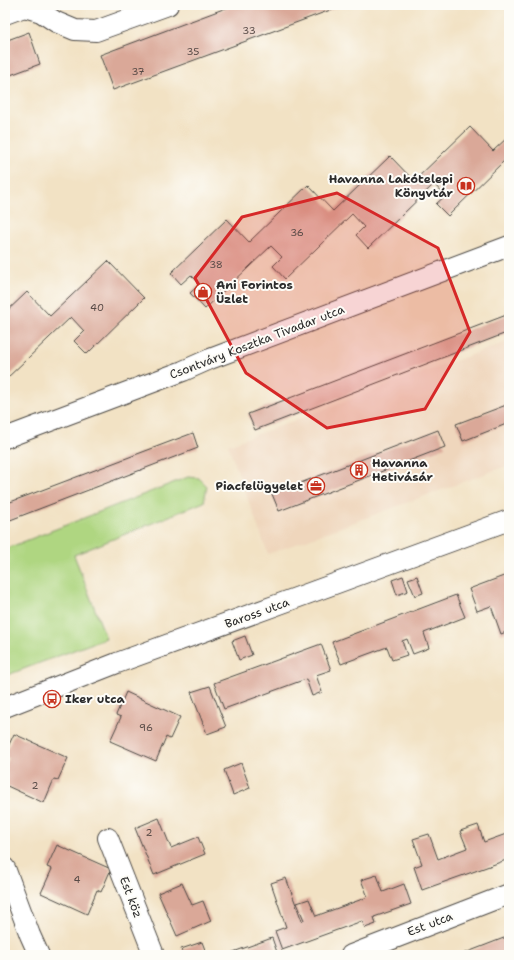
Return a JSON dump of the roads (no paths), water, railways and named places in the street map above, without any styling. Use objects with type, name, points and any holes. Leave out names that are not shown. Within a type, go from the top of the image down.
[{"type":"street","points":[[5,14],[24,7],[41,12],[56,22],[76,30],[96,30],[168,5]]},
{"type":"street","name":"Csontváry Kosztka Tivadar utca","points":[[5,438],[183,370],[210,358],[509,246]]},
{"type":"street","name":"Baross utca","points":[[5,707],[117,663],[509,520]]},
{"type":"street","name":"Est köz","points":[[108,838],[154,955]]},
{"type":"street","points":[[5,868],[39,955]]},
{"type":"street","name":"Est utca","points":[[351,955],[509,894]]},
{"type":"place","name":"Havanna Lakótelepi Könyvtár","points":[[466,186]]},
{"type":"place","name":"Ani Forintos Üzlet","points":[[203,292]]},
{"type":"place","name":"Havanna Hetivásár","points":[[359,470]]},
{"type":"place","name":"Piacfelügyelet","points":[[316,486]]},
{"type":"place","name":"Iker utca","points":[[52,699]]}]
